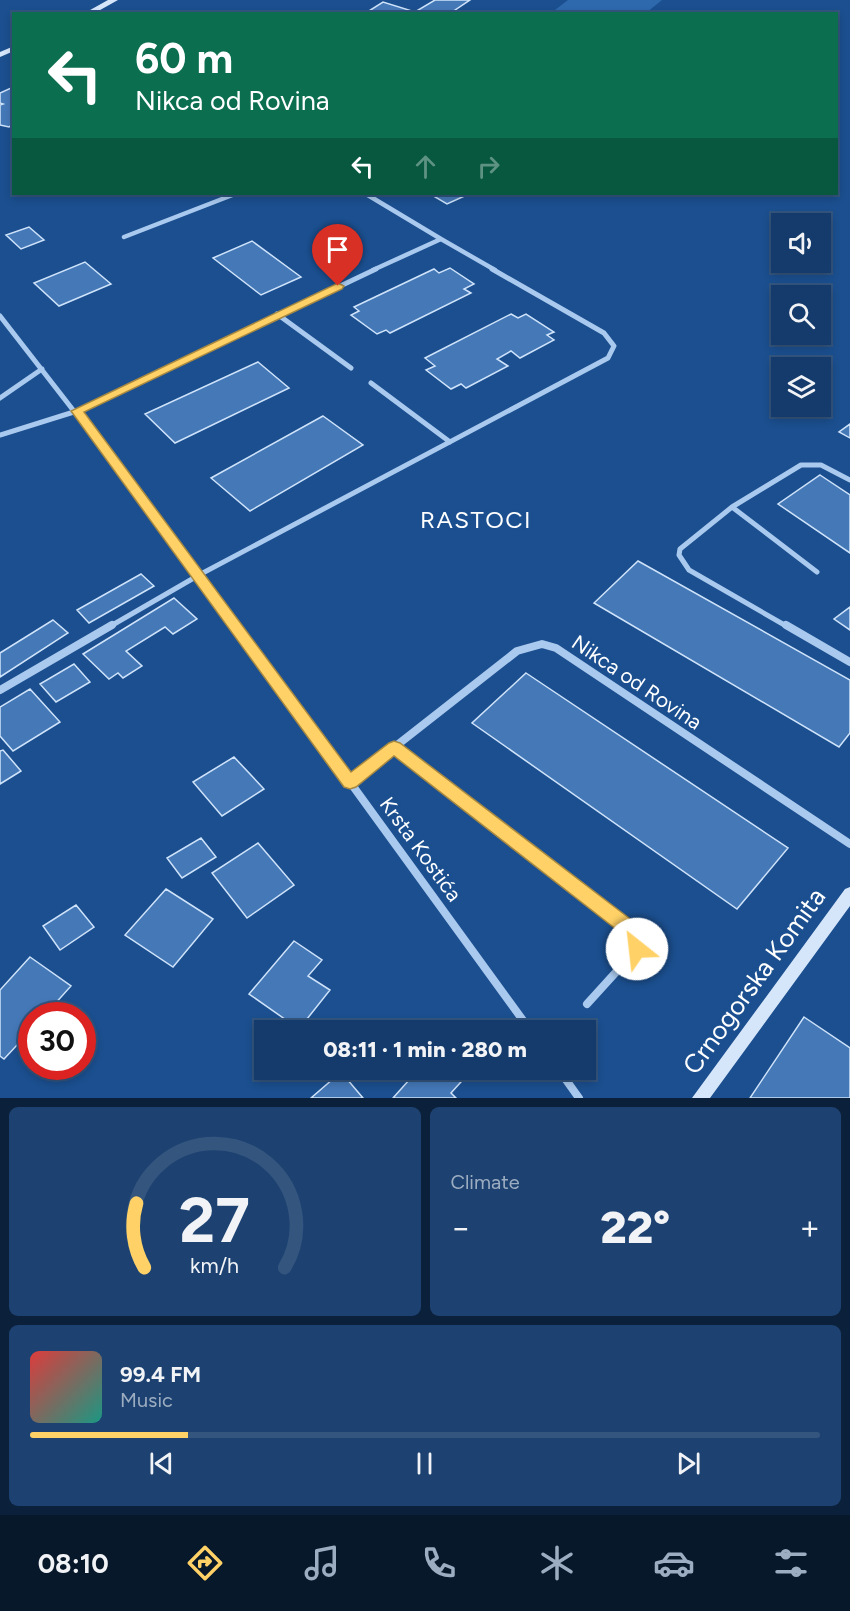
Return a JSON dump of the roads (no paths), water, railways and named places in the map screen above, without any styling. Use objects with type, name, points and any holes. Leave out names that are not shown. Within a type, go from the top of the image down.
[{"type":"street","points":[[90,12],[114,0]]},
{"type":"street","points":[[124,237],[232,195]]},
{"type":"street","points":[[0,690],[199,575],[608,358],[614,346],[604,333],[368,195]]},
{"type":"street","points":[[0,435],[77,411],[441,239]]},
{"type":"street","points":[[277,315],[351,368]]},
{"type":"street","name":"Krsta Kostića","points":[[0,316],[77,411],[199,575],[523,1020]]},
{"type":"street","points":[[0,398],[42,369]]},
{"type":"street","points":[[371,383],[450,442]]},
{"type":"street","points":[[850,480],[824,465],[812,463],[801,465],[732,507],[680,549],[685,566],[850,662]]},
{"type":"street","points":[[732,507],[817,572]]},
{"type":"street","name":"Nikca od Rovina","points":[[350,782],[517,651],[542,644],[556,648],[850,844]]},
{"type":"street","points":[[394,748],[623,924],[634,938],[637,949],[587,1004]]},
{"type":"street","name":"Crnogorska Komita","points":[[700,1098],[850,894]]},
{"type":"street","points":[[566,1080],[579,1098]]},
{"type":"district","name":"RASTOCI","points":[[476,519]]}]
